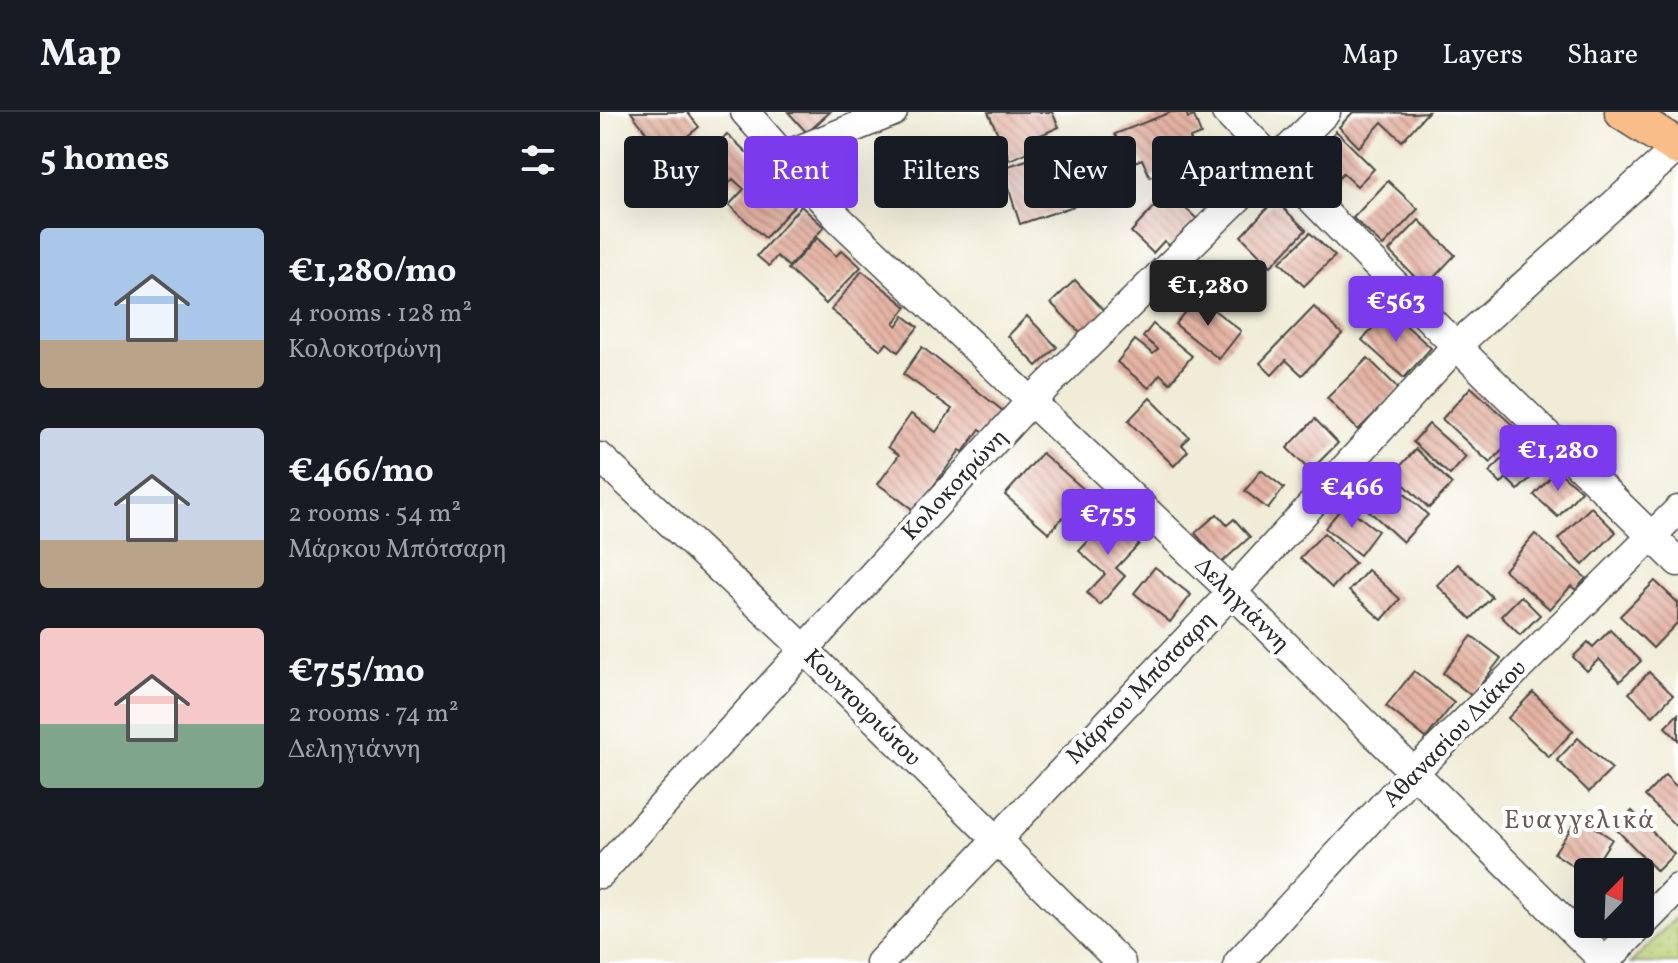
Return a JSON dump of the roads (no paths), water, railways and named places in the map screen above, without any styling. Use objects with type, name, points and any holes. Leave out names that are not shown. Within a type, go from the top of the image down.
[{"type":"main road","points":[[1623,112],[1678,147]]},
{"type":"street","name":"Δεληγιάννη","points":[[745,112],[764,136]]},
{"type":"street","points":[[1226,112],[1250,136]]},
{"type":"street","name":"Κολοκοτρώνη","points":[[1301,136],[1326,112]]},
{"type":"street","points":[[831,136],[886,113]]},
{"type":"street","name":"Μάρκου Μπότσαρη","points":[[880,963],[995,838],[1232,592],[1456,346],[1678,147]]},
{"type":"street","name":"Δεληγιάννη","points":[[829,208],[1232,592],[1605,963]]},
{"type":"street","name":"Κολοκοτρώνη","points":[[600,874],[803,647],[1030,402],[1226,208]]},
{"type":"street","points":[[1320,208],[1456,346],[1678,562]]},
{"type":"street","name":"Κουντουριώτου","points":[[600,457],[803,647],[1121,963]]},
{"type":"street","name":"Αθανασίου Διάκου","points":[[1238,963],[1412,774],[1678,510]]},
{"type":"street","points":[[1605,963],[1678,888]]},
{"type":"district","name":"Ευαγγελικά","points":[[1580,819]]}]
